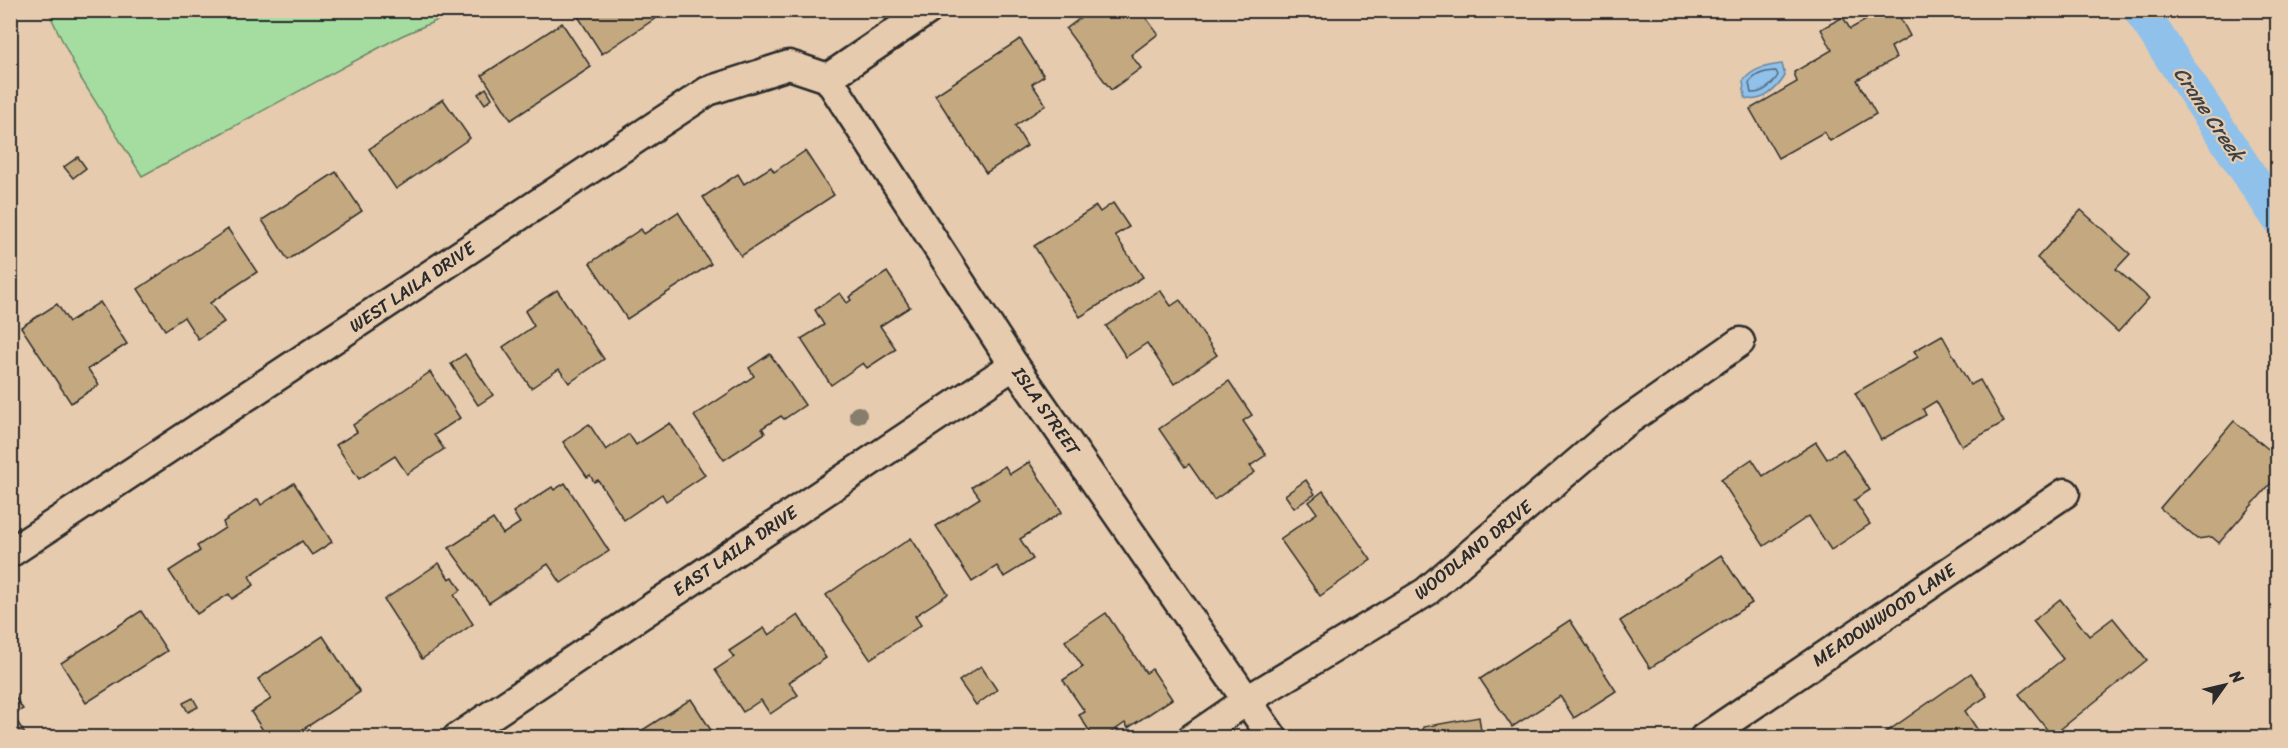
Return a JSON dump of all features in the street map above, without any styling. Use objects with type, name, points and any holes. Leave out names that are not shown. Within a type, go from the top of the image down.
[{"type":"street","points":[[828,78],[928,10]]},
{"type":"street","name":"WEST LAILA DRIVE","points":[[10,553],[708,91],[789,65],[828,78]]},
{"type":"street","name":"ISLA STREET","points":[[828,78],[1014,365],[1274,738]]},
{"type":"street","name":"WOODLAND DRIVE","points":[[1192,738],[1249,699],[1425,592],[1620,426],[1740,342]]},
{"type":"street","name":"EAST LAILA DRIVE","points":[[457,738],[1014,365]]},
{"type":"street","name":"MEADOWWOOD LANE","points":[[1704,738],[2065,493]]},
{"type":"green space","points":[[48,11],[459,11],[401,36],[142,176],[80,77]]},
{"type":"water","points":[[1782,64],[1785,76],[1778,86],[1763,97],[1745,98],[1743,81],[1751,73],[1760,68]]},
{"type":"building","points":[[574,10],[668,10],[602,54]]},
{"type":"building","points":[[671,10],[688,10],[676,18]]},
{"type":"building","points":[[1091,10],[1140,10],[1158,34],[1131,55],[1141,68],[1111,90],[1066,29]]},
{"type":"building","points":[[1884,10],[1896,10],[1910,36],[1891,47],[1896,58],[1857,80],[1876,114],[1830,141],[1824,132],[1778,158],[1750,109],[1797,82],[1794,72],[1832,50],[1821,29],[1843,17],[1850,29]]},
{"type":"building","points":[[562,23],[591,67],[511,120],[482,75]]},
{"type":"building","points":[[1020,39],[1044,76],[1032,84],[1046,105],[1015,126],[1027,146],[986,173],[935,95]]},
{"type":"building","points":[[486,88],[492,98],[485,104],[478,94]]},
{"type":"building","points":[[443,99],[470,138],[396,189],[369,149]]},
{"type":"building","points":[[805,151],[834,195],[741,256],[703,197],[738,174],[744,184],[771,167],[774,172]]},
{"type":"building","points":[[78,157],[86,168],[73,178],[64,167]]},
{"type":"building","points":[[336,172],[362,211],[288,260],[262,220]]},
{"type":"building","points":[[1113,203],[1129,227],[1115,235],[1143,277],[1080,317],[1034,246],[1096,206],[1100,212]]},
{"type":"building","points":[[2081,210],[2130,254],[2116,269],[2149,298],[2118,332],[2037,258]]},
{"type":"building","points":[[678,212],[711,264],[627,319],[590,263],[641,229],[644,234]]},
{"type":"building","points":[[228,229],[257,272],[210,303],[224,322],[198,339],[184,317],[165,330],[138,289]]},
{"type":"building","points":[[887,272],[910,307],[880,326],[896,349],[867,368],[863,363],[831,385],[801,339],[824,325],[815,310],[840,293],[847,303],[851,300],[849,297]]},
{"type":"building","points":[[557,290],[604,359],[569,383],[559,369],[531,388],[503,347],[534,326],[525,311]]},
{"type":"building","points":[[1160,290],[1171,306],[1180,300],[1217,355],[1174,384],[1147,343],[1126,357],[1106,326]]},
{"type":"building","points":[[100,302],[127,344],[88,369],[99,385],[71,403],[21,327],[57,304],[69,322]]},
{"type":"building","points":[[1942,335],[1970,385],[1980,380],[2004,422],[1962,446],[1936,401],[1923,409],[1926,415],[1881,440],[1855,393],[1918,357],[1914,351]]},
{"type":"building","points":[[465,354],[493,395],[478,405],[451,364]]},
{"type":"building","points":[[770,354],[805,405],[784,419],[781,416],[762,428],[765,433],[724,460],[694,416],[754,376],[749,368]]},
{"type":"building","points":[[430,372],[460,418],[434,435],[444,449],[407,474],[395,456],[359,479],[336,445],[357,432],[353,425]]},
{"type":"building","points":[[1229,381],[1252,415],[1243,421],[1266,455],[1250,466],[1255,472],[1214,500],[1189,464],[1185,467],[1159,429]]},
{"type":"building","points":[[2234,421],[2278,457],[2278,475],[2219,543],[2212,537],[2197,539],[2160,508]]},
{"type":"building","points":[[670,423],[705,475],[666,501],[662,494],[624,520],[598,480],[594,482],[590,475],[587,477],[563,442],[589,424],[606,450],[629,434],[636,445]]},
{"type":"building","points":[[1816,442],[1827,459],[1843,449],[1870,490],[1854,500],[1870,524],[1831,550],[1809,516],[1764,546],[1721,480],[1752,459],[1763,476]]},
{"type":"building","points":[[1029,462],[1062,512],[1020,539],[1033,559],[1004,577],[997,566],[972,582],[936,526],[980,498],[972,487],[1005,466],[1010,474]]},
{"type":"building","points":[[1306,480],[1315,494],[1294,508],[1285,495]]},
{"type":"building","points":[[294,483],[332,542],[312,555],[302,541],[249,576],[254,585],[232,599],[229,594],[197,614],[169,571],[200,551],[197,546],[225,528],[223,522],[258,499],[261,505]]},
{"type":"building","points":[[565,483],[609,551],[561,583],[548,564],[489,603],[449,548],[493,519],[503,534],[520,523],[513,512],[552,487],[554,490]]},
{"type":"building","points":[[1323,491],[1371,560],[1320,596],[1280,539],[1317,513],[1309,502]]},
{"type":"building","points":[[911,538],[948,594],[915,616],[921,625],[870,659],[826,595]]},
{"type":"building","points":[[1721,555],[1752,603],[1650,668],[1620,621]]},
{"type":"building","points":[[439,563],[449,579],[453,577],[461,590],[454,595],[473,624],[422,659],[384,600]]},
{"type":"building","points":[[2060,599],[2089,636],[2113,618],[2147,660],[2052,736],[2019,694],[2063,659],[2033,621]]},
{"type":"building","points":[[141,611],[167,651],[86,703],[61,663]]},
{"type":"building","points":[[1106,613],[1146,673],[1152,669],[1172,699],[1128,728],[1125,723],[1103,738],[1094,738],[1079,715],[1085,712],[1063,680],[1083,667],[1065,641]]},
{"type":"building","points":[[798,615],[826,658],[789,682],[798,695],[770,714],[761,700],[743,712],[715,670],[734,657],[729,651],[764,628],[769,635]]},
{"type":"building","points":[[1570,620],[1616,691],[1574,718],[1560,696],[1512,727],[1480,679]]},
{"type":"building","points":[[323,636],[360,692],[290,738],[268,738],[251,712],[271,699],[258,679]]},
{"type":"building","points":[[981,666],[997,690],[976,705],[959,681]]},
{"type":"building","points":[[1971,673],[1987,696],[1965,711],[1983,738],[1878,738]]},
{"type":"building","points":[[10,690],[23,709],[13,715],[25,734],[19,738],[10,738]]},
{"type":"building","points":[[193,698],[198,707],[188,712],[183,703]]},
{"type":"building","points":[[691,699],[716,738],[630,738]]},
{"type":"building","points":[[1479,717],[1482,738],[1425,738],[1423,727]]},
{"type":"building","points":[[192,729],[197,738],[179,738]]},
{"type":"building","points":[[624,730],[629,738],[612,738]]},
{"type":"waterway","name":"Crane Creek","points":[[2140,10],[2278,218]]}]
